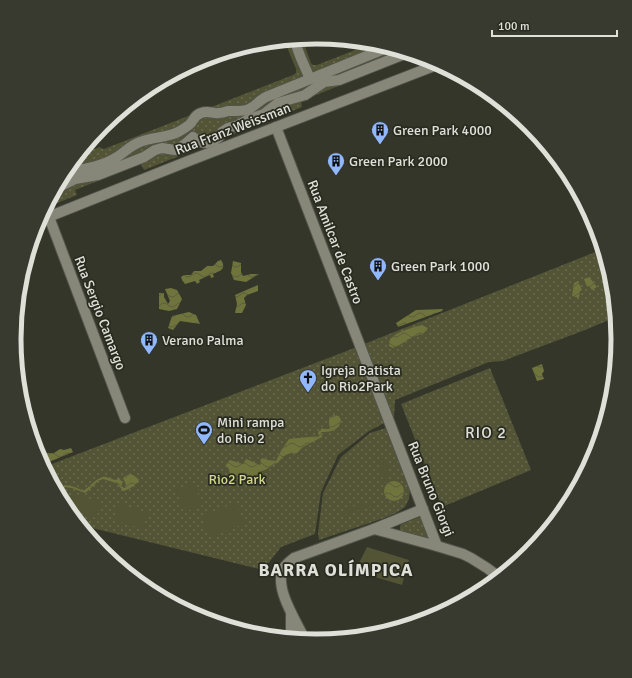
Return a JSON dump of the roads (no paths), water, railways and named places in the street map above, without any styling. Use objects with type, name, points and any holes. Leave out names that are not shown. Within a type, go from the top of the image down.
[{"type":"street","points":[[296,45],[310,79]]},
{"type":"street","points":[[74,170],[106,163],[117,158],[139,142],[168,136],[180,131],[190,124],[195,116],[200,113],[206,111],[217,114],[227,111],[240,112],[250,109],[266,97],[379,51]]},
{"type":"street","points":[[222,132],[249,119],[264,114],[278,103],[305,95],[324,82],[339,80],[399,56]]},
{"type":"street","name":"Rua Franz Weissman","points":[[46,220],[50,220],[128,184],[431,67]]},
{"type":"street","points":[[190,124],[190,130],[193,137],[200,142],[207,143],[214,141],[222,132],[223,126],[222,121],[217,114]]},
{"type":"street","name":"Rua Amilcar de Castro","points":[[276,127],[372,378]]},
{"type":"street","points":[[66,183],[75,179],[98,175],[144,157],[155,150],[162,148],[175,150],[193,137]]},
{"type":"street","points":[[44,223],[50,220]]},
{"type":"street","name":"Rua Sergio Camargo","points":[[50,220],[125,418]]},
{"type":"street","name":"Rua Bruno Giorgi","points":[[372,378],[437,546],[471,558],[494,574]]},
{"type":"street","points":[[303,633],[282,590],[282,573],[288,563],[294,558],[374,529],[422,509]]},
{"type":"street","points":[[374,529],[437,546]]},
{"type":"street","points":[[291,610],[291,632]]},
{"type":"water","points":[[221,260],[223,263],[223,268],[213,274],[214,277],[211,278],[210,275],[199,280],[200,282],[197,284],[195,281],[185,284],[182,280],[181,277],[184,275],[191,275],[194,271],[201,271],[207,266],[213,266]]},
{"type":"water","points":[[233,261],[241,263],[241,272],[243,276],[259,274],[246,282],[234,280],[231,273]]},
{"type":"water","points":[[589,277],[597,287],[592,290],[589,286],[587,287],[584,279]]},
{"type":"water","points":[[578,281],[582,290],[580,291],[579,298],[572,296],[574,283]]},
{"type":"water","points":[[258,285],[258,291],[247,295],[244,298],[246,305],[242,313],[235,313],[237,304],[235,295]]},
{"type":"water","points":[[171,288],[177,290],[182,299],[177,309],[169,311],[159,309],[159,293],[164,293],[164,297],[168,304],[170,301],[165,289]]},
{"type":"water","points":[[443,309],[442,311],[398,327],[396,323],[416,310]]},
{"type":"water","points":[[189,312],[196,315],[200,324],[180,321],[173,330],[168,328],[172,316]]},
{"type":"water","points":[[422,325],[428,328],[424,333],[410,338],[393,348],[389,346],[390,339],[397,334]]},
{"type":"water","points":[[542,364],[544,371],[542,374],[544,379],[537,381],[532,368]]},
{"type":"water","points":[[334,415],[340,417],[341,421],[334,430],[321,432],[322,437],[303,447],[297,453],[288,454],[277,463],[258,472],[259,475],[255,480],[249,482],[238,476],[230,475],[229,469],[226,465],[230,460],[243,464],[246,459],[260,465],[262,458],[276,461],[289,439],[319,436],[318,432],[321,428],[330,429],[329,420]]},
{"type":"water","points":[[71,448],[73,452],[48,462],[44,455],[47,453],[54,453],[60,449],[64,450]]},
{"type":"water","points":[[130,474],[139,480],[130,489],[123,491],[117,483],[103,479],[98,481],[85,493],[72,488],[65,487],[64,490],[63,489],[64,485],[75,487],[83,491],[97,479],[105,477],[116,480],[119,478],[124,488],[127,487],[123,478]]},
{"type":"water","points":[[394,481],[401,484],[404,491],[401,498],[394,501],[387,498],[384,491],[387,484]]},
{"type":"place","name":"Green Park 4000","points":[[380,145]]},
{"type":"place","name":"Green Park 2000","points":[[336,176]]},
{"type":"place","name":"Green Park 1000","points":[[378,281]]},
{"type":"place","name":"Verano Palma","points":[[149,355]]},
{"type":"place","name":"Igreja Batista do Rio2Park","points":[[308,393]]},
{"type":"place","name":"Mini rampa do Rio 2","points":[[204,445]]},
{"type":"district","name":"RIO 2","points":[[486,433]]},
{"type":"district","name":"BARRA OLÍMPICA","points":[[336,570]]},
{"type":"park label","name":"Rio2 Park","points":[[237,479]]}]
